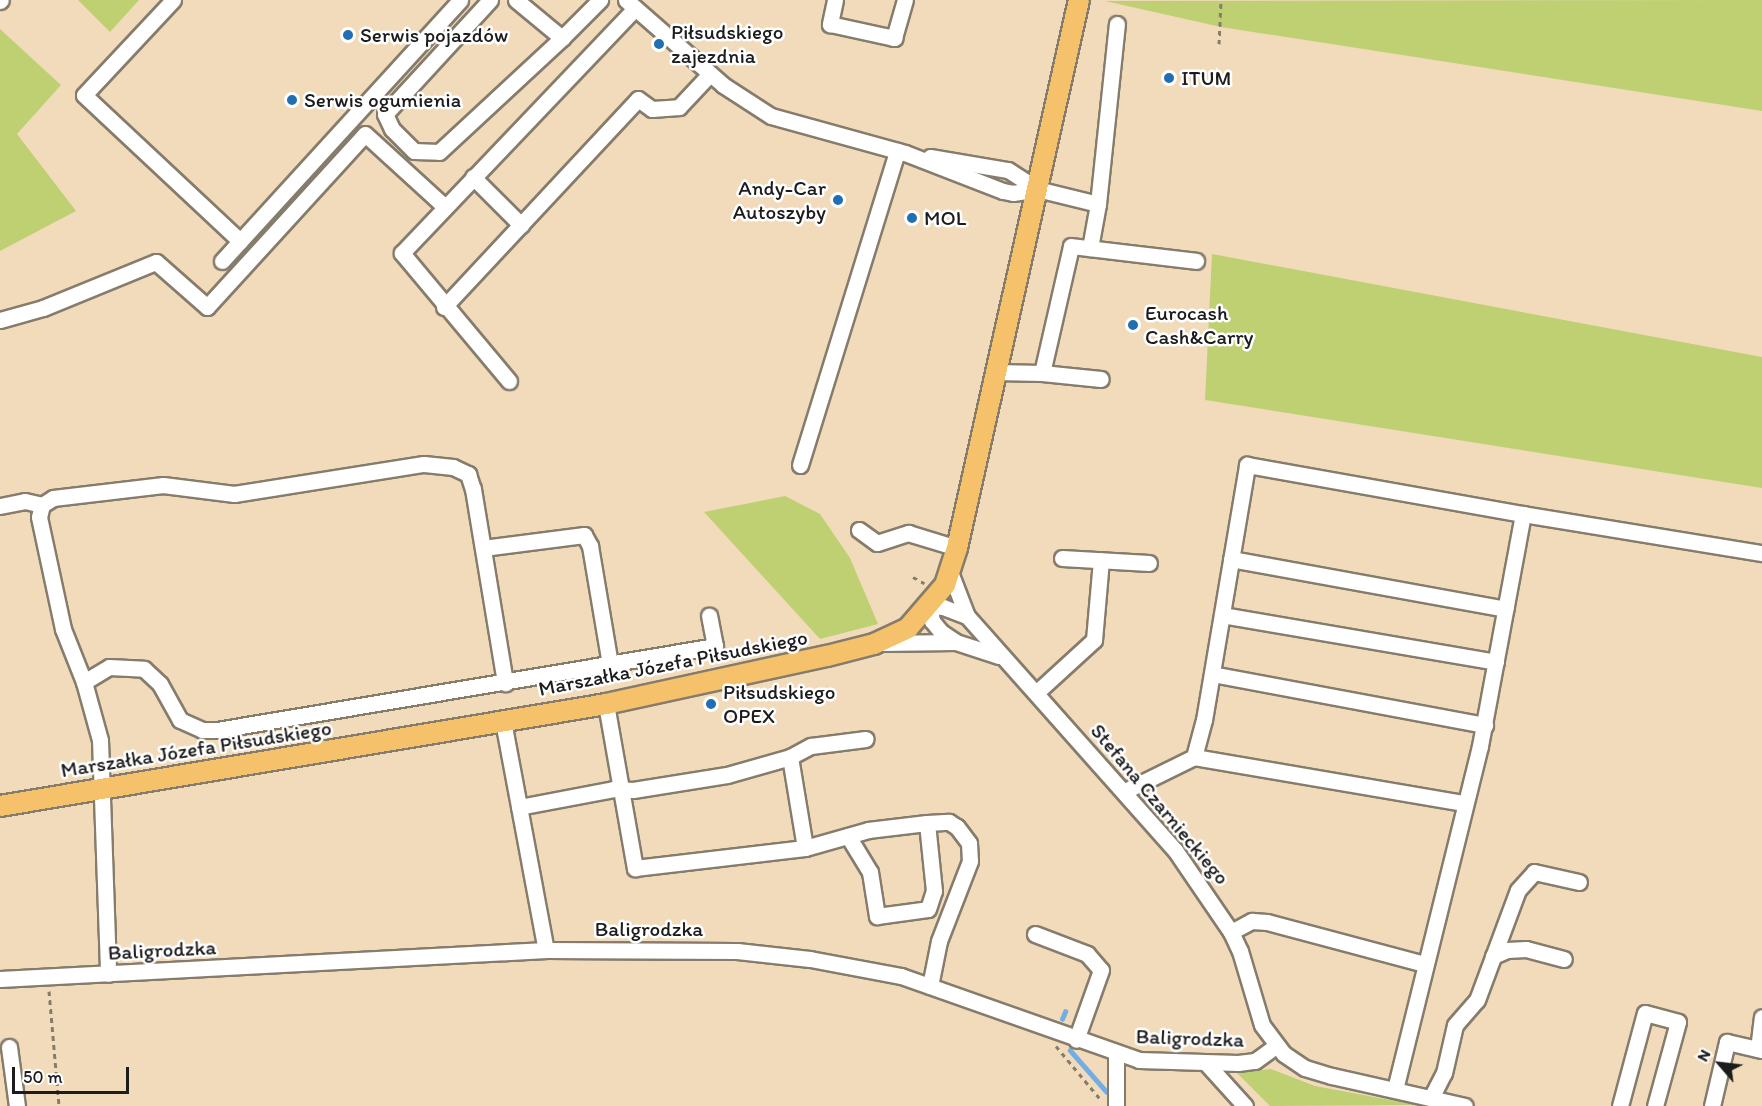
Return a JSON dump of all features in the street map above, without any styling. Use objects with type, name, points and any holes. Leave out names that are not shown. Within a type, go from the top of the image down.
[{"type":"main road","name":"Marszałka Józefa Piłsudskiego","points":[[0,806],[606,704],[874,644],[908,628],[929,606],[950,572],[957,548],[1078,0]]},
{"type":"street","points":[[173,0],[84,95],[240,241]]},
{"type":"street","points":[[222,261],[460,0]]},
{"type":"street","points":[[489,0],[385,114],[392,129],[414,151],[439,152],[600,0]]},
{"type":"street","points":[[516,0],[562,38]]},
{"type":"street","points":[[835,0],[830,24],[894,38],[905,0]]},
{"type":"street","points":[[509,381],[444,308],[402,254],[630,4],[710,74],[771,116],[901,152],[1003,191],[1098,204]]},
{"type":"street","points":[[1090,248],[1098,204],[1117,24]]},
{"type":"street","points":[[444,308],[638,99],[652,109],[679,106],[710,74]]},
{"type":"street","points":[[0,320],[156,262],[207,307],[365,134],[446,207]]},
{"type":"street","points":[[901,152],[1008,170],[1035,195]]},
{"type":"street","points":[[800,465],[901,152]]},
{"type":"street","points":[[473,177],[521,225]]},
{"type":"street","points":[[1042,374],[1071,246],[1196,261]]},
{"type":"street","points":[[996,372],[1101,379]]},
{"type":"street","points":[[108,974],[100,740],[84,682],[63,629],[39,517],[42,505],[53,498],[163,484],[234,494],[424,464],[453,467],[468,474],[483,548],[505,683]]},
{"type":"street","points":[[1194,757],[1212,674],[1247,465],[1522,514],[1762,551]]},
{"type":"street","points":[[0,506],[25,501],[42,505]]},
{"type":"street","points":[[1395,1089],[1485,725],[1522,514]]},
{"type":"street","points":[[859,530],[877,543],[908,533],[957,548]]},
{"type":"street","points":[[483,548],[584,535],[590,546],[610,664]]},
{"type":"street","points":[[1062,558],[1149,563]]},
{"type":"street","points":[[1231,559],[1505,609]]},
{"type":"street","points":[[1037,692],[1094,640],[1101,560]]},
{"type":"street","name":"Stefana Czarnieckiego","points":[[950,572],[967,616],[999,656],[1037,692],[1125,791],[1198,879],[1240,951],[1262,1025],[1276,1046],[1305,1068],[1465,1106]]},
{"type":"street","points":[[929,606],[943,607],[967,616]]},
{"type":"street","name":"Stefana Czarnieckiego","points":[[929,606],[932,621],[956,642]]},
{"type":"street","points":[[1222,615],[1496,662]]},
{"type":"street","points":[[84,682],[109,668],[144,669],[160,684],[180,720],[202,730],[240,727],[715,646],[709,616]]},
{"type":"street","name":"Stefana Czarnieckiego","points":[[874,644],[956,642],[999,656]]},
{"type":"street","points":[[1212,674],[1485,725]]},
{"type":"street","points":[[606,704],[635,868],[805,848],[848,836],[927,823],[948,822],[957,827],[972,852],[939,941],[930,986]]},
{"type":"street","points":[[503,721],[546,950]]},
{"type":"street","points":[[519,807],[621,789],[726,775],[790,757],[812,746],[866,739]]},
{"type":"street","points":[[790,757],[805,848]]},
{"type":"street","points":[[1125,791],[1194,757],[1464,803]]},
{"type":"street","points":[[848,836],[870,872],[877,916],[928,909],[934,891],[927,823]]},
{"type":"street","points":[[1431,1098],[1444,1072],[1455,1025],[1477,1000],[1518,890],[1534,872],[1579,882]]},
{"type":"street","points":[[1231,932],[1252,921],[1267,922],[1425,964]]},
{"type":"street","points":[[1035,934],[1087,954],[1101,970],[1076,1040]]},
{"type":"street","name":"Baligrodzka","points":[[0,979],[546,950],[685,949],[771,954],[855,966],[930,986],[1116,1055],[1139,1060],[1206,1063],[1255,1060],[1276,1046]]},
{"type":"street","points":[[1493,956],[1507,950],[1526,949],[1564,958]]},
{"type":"street","points":[[1620,1106],[1645,1013],[1678,1022],[1655,1106]]},
{"type":"street","points":[[1712,1106],[1727,1042],[1760,1050],[1762,1017]]},
{"type":"street","points":[[9,1047],[17,1106]]},
{"type":"street","points":[[1116,1055],[1116,1106]]},
{"type":"street","points":[[1206,1063],[1245,1106]]},
{"type":"path","points":[[1219,44],[1221,0]]},
{"type":"path","points":[[913,577],[926,585]]},
{"type":"path","points":[[48,977],[59,1106]]},
{"type":"path","points":[[1055,1032],[1061,1055],[1106,1106]]},
{"type":"green space","points":[[78,0],[139,0],[110,32]]},
{"type":"green space","points":[[1762,0],[1762,111],[1221,27],[1105,1]]},
{"type":"green space","points":[[0,29],[61,85],[17,134],[76,211],[0,251]]},
{"type":"green space","points":[[1212,254],[1762,357],[1762,488],[1205,400]]},
{"type":"green space","points":[[785,496],[820,514],[850,558],[878,624],[820,639],[704,512]]},
{"type":"green space","points":[[1271,1069],[1315,1086],[1417,1105],[1270,1106],[1237,1073]]},
{"type":"waterway","points":[[1062,1019],[1065,1012]]},
{"type":"waterway","points":[[1070,1050],[1106,1091]]},
{"type":"place","name":"Serwis pojazdów","points":[[348,35]]},
{"type":"place","name":"Piłsudskiego zajezdnia","points":[[659,44]]},
{"type":"place","name":"ITUM","points":[[1169,78]]},
{"type":"place","name":"Serwis ogumienia","points":[[292,100]]},
{"type":"place","name":"Andy-Car Autoszyby","points":[[838,200]]},
{"type":"place","name":"MOL","points":[[912,218]]},
{"type":"place","name":"Eurocash Cash&Carry","points":[[1133,325]]},
{"type":"place","name":"Piłsudskiego OPEX","points":[[711,704]]}]
